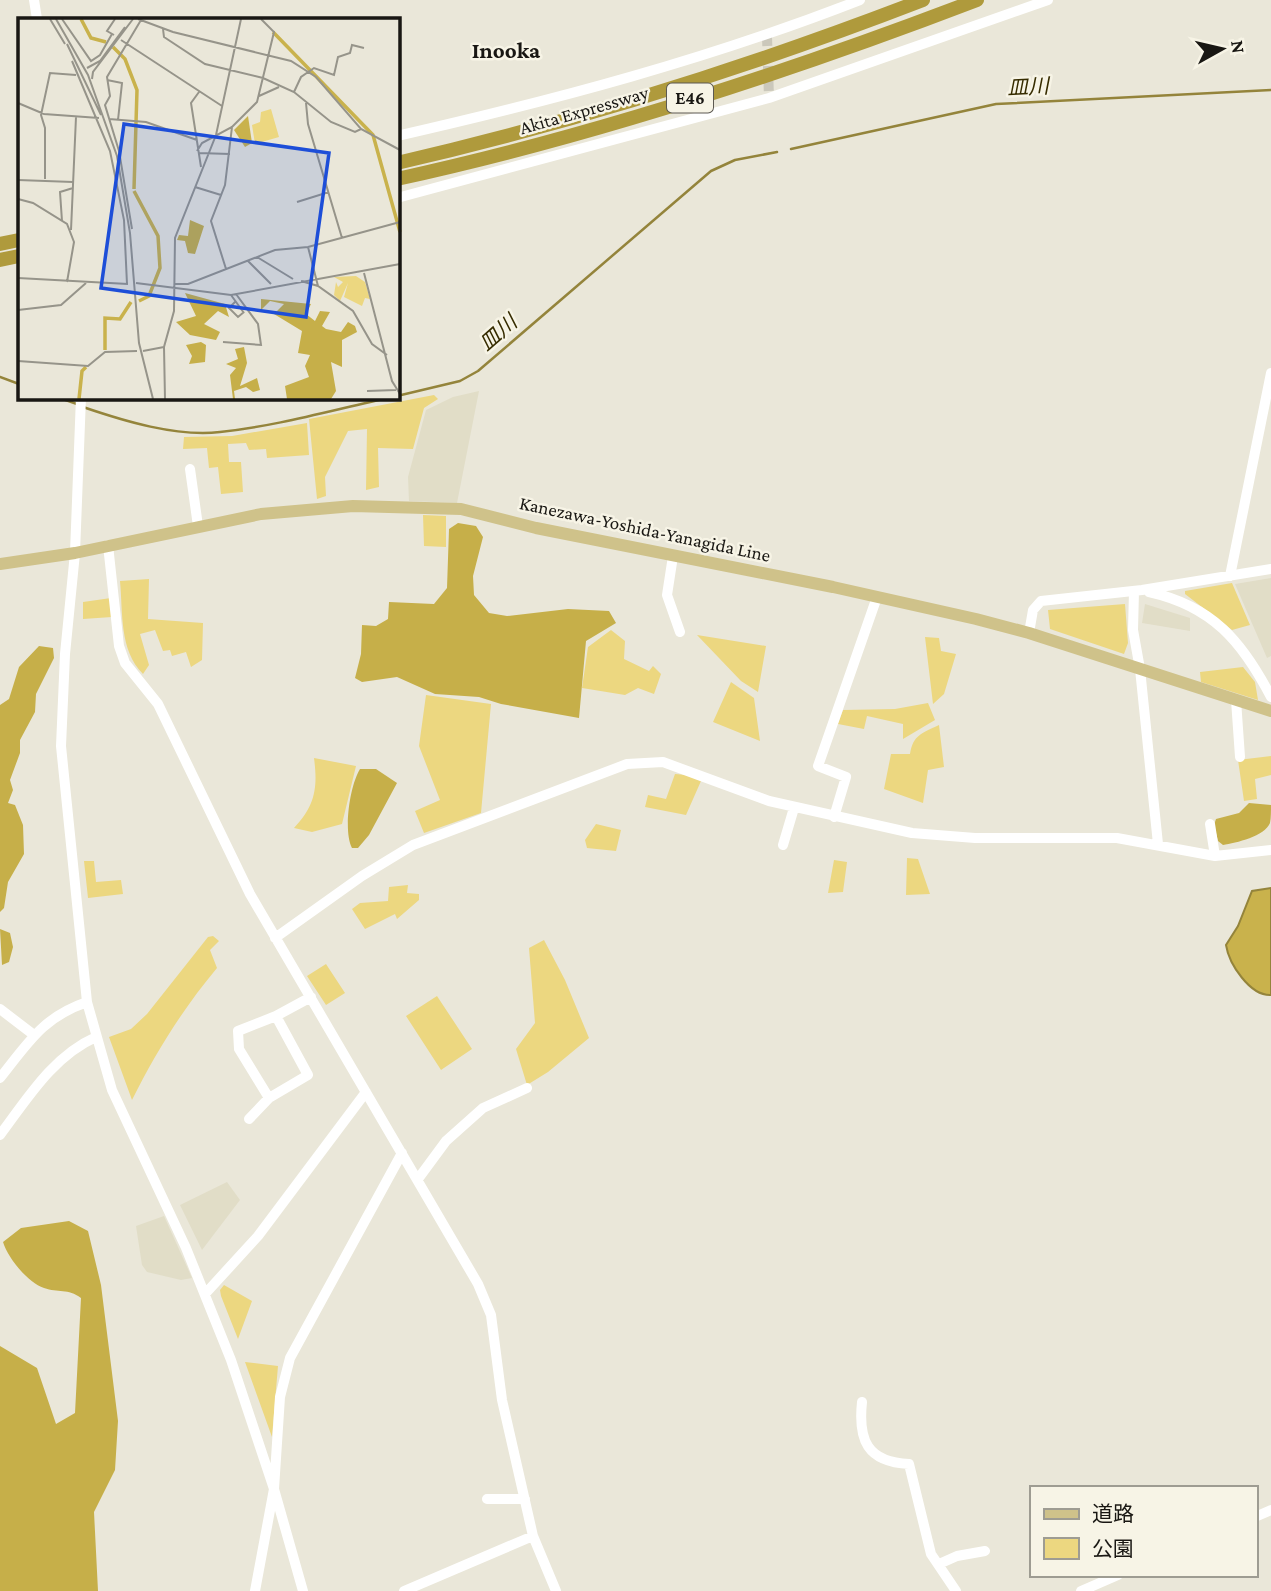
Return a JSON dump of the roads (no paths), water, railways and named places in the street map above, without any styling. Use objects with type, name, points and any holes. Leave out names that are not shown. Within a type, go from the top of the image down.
[{"type":"highway","name":"Akita Expressway","points":[[399,162],[582,115],[803,46],[923,0]]},
{"type":"highway","name":"Akita Expressway","points":[[399,179],[452,167],[611,123],[806,62],[977,0]]},
{"type":"highway","points":[[0,244],[18,240]]},
{"type":"highway","points":[[0,260],[18,256]]},
{"type":"main road","name":"Kanezawa-Yoshida-Yanagida Line","points":[[0,564],[75,553],[198,526],[307,509],[461,509],[673,556],[877,597],[1029,633],[1271,711]]},
{"type":"street","points":[[34,0],[37,18]]},
{"type":"street","points":[[399,136],[545,103],[663,69],[767,36],[860,0]]},
{"type":"street","points":[[399,197],[769,98],[1048,0]]},
{"type":"street","points":[[1230,576],[1271,373]]},
{"type":"street","points":[[80,399],[75,553],[65,653],[61,746],[87,1002],[112,1090],[205,1294],[274,1489],[303,1591]]},
{"type":"street","points":[[190,470],[198,526]]},
{"type":"street","points":[[108,545],[119,646],[125,663],[158,704],[275,938],[472,1273],[491,1315],[502,1400],[533,1536],[556,1591]]},
{"type":"street","points":[[673,556],[667,595],[680,632]]},
{"type":"street","points":[[1029,633],[1033,610],[1041,601],[1138,590],[1271,569]]},
{"type":"street","points":[[1138,590],[1133,630],[1140,669],[1158,844]]},
{"type":"street","points":[[1138,590],[1180,599],[1212,617],[1252,665],[1271,697]]},
{"type":"street","points":[[834,817],[846,777],[818,766],[877,597]]},
{"type":"street","points":[[1236,700],[1240,757]]},
{"type":"street","points":[[275,938],[362,876],[413,845],[626,764],[663,762],[794,808],[912,833],[1005,838],[1088,836],[1158,844],[1215,856],[1271,850]]},
{"type":"street","points":[[783,845],[794,808]]},
{"type":"street","points":[[1210,824],[1215,856]]},
{"type":"street","points":[[270,1098],[239,1049],[238,1031],[276,1016],[311,996]]},
{"type":"street","points":[[0,1078],[45,1022],[64,1010],[87,1002]]},
{"type":"street","points":[[0,1009],[34,1035]]},
{"type":"street","points":[[249,1119],[270,1098],[309,1075],[276,1016]]},
{"type":"street","points":[[0,1135],[38,1083],[83,1042],[96,1037]]},
{"type":"street","points":[[418,1179],[446,1140],[483,1108],[527,1088]]},
{"type":"street","points":[[205,1294],[258,1236],[366,1092]]},
{"type":"street","points":[[255,1591],[274,1489],[280,1397],[290,1358],[402,1153]]},
{"type":"street","points":[[862,1402],[862,1436],[872,1452],[891,1463],[909,1464],[931,1554],[956,1591]]},
{"type":"street","points":[[487,1499],[525,1499]]},
{"type":"street","points":[[404,1591],[533,1536]]},
{"type":"street","points":[[939,1564],[957,1556],[985,1551]]},
{"type":"street","points":[[1081,1591],[1113,1577]]},
{"type":"waterway","name":"皿川","points":[[791,149],[996,104],[1271,90]]},
{"type":"waterway","name":"皿川","points":[[399,396],[460,381],[478,371],[711,171],[735,160],[777,152]]},
{"type":"waterway","name":"皿川","points":[[0,377],[18,384]]},
{"type":"waterway","name":"皿川","points":[[63,399],[77,404]]},
{"type":"waterway","name":"皿川","points":[[83,407],[150,427],[203,433],[263,426],[384,399]]},
{"type":"tunnel","points":[[767,36],[769,98]]},
{"type":"district","name":"Inooka","points":[[506,50]]}]
